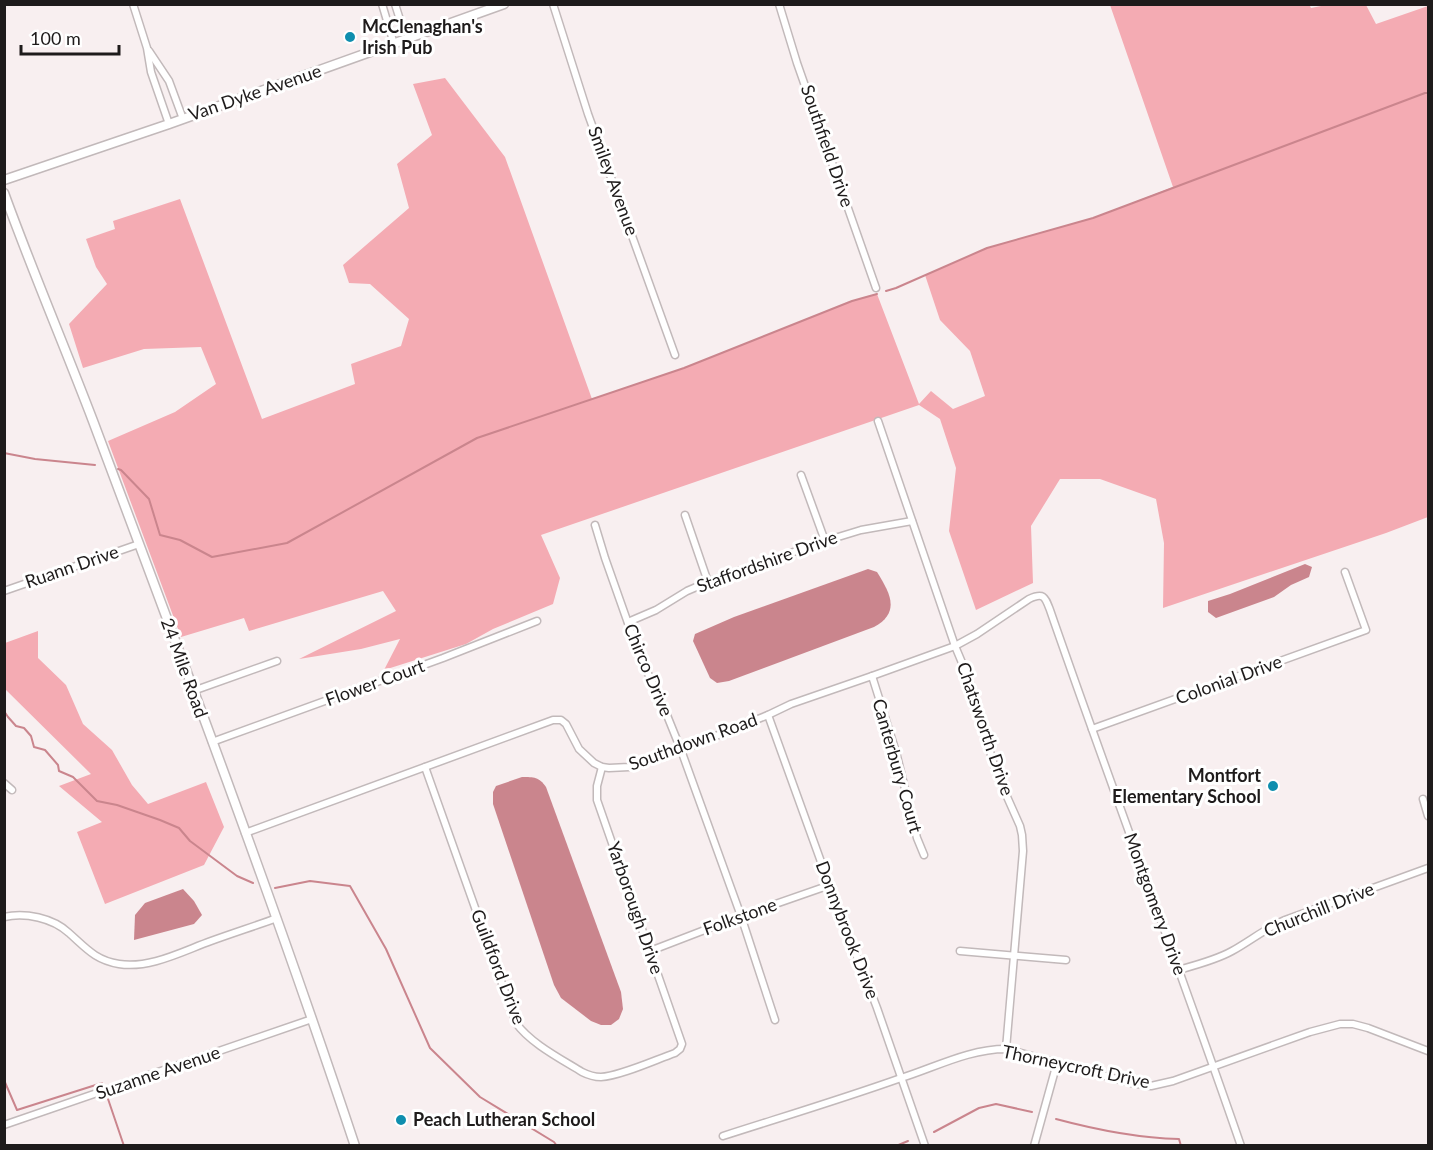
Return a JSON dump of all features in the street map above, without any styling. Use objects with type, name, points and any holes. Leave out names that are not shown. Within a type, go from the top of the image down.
[{"type":"street","points":[[133,4],[169,124]]},
{"type":"street","points":[[382,4],[394,44]]},
{"type":"street","points":[[395,4],[401,23],[410,38]]},
{"type":"street","name":"Van Dyke Avenue","points":[[4,180],[169,124],[504,4]]},
{"type":"street","name":"Smiley Avenue","points":[[553,4],[588,114],[675,356]]},
{"type":"street","name":"Southfield Drive","points":[[779,4],[797,63],[876,288]]},
{"type":"street","points":[[147,48],[169,81],[183,119]]},
{"type":"street","name":"24 Mile Road","points":[[4,193],[86,403],[246,833],[354,1146]]},
{"type":"street","name":"Chatsworth Drive","points":[[878,421],[955,646],[968,676],[996,772],[1017,818],[1022,835],[1023,851],[1006,1048]]},
{"type":"street","points":[[801,475],[825,541]]},
{"type":"street","points":[[685,514],[708,582]]},
{"type":"street","name":"Staffordshire Drive","points":[[628,622],[708,582],[861,530],[912,521]]},
{"type":"street","name":"Chirco Drive","points":[[595,525],[641,660],[658,693],[681,750],[741,916],[775,1020]]},
{"type":"street","name":"Ruann Drive","points":[[4,591],[139,544]]},
{"type":"street","name":"Colonial Drive","points":[[1092,729],[1365,630],[1345,572]]},
{"type":"street","name":"Southdown Road","points":[[246,833],[541,723],[558,719],[566,724],[576,745],[594,763],[602,767],[617,769],[629,767],[681,750],[791,704],[955,646],[977,634],[1029,598],[1042,596]]},
{"type":"street","name":"Montgomery Drive","points":[[1042,596],[1050,610],[1241,1146]]},
{"type":"street","name":"Flower Court","points":[[212,742],[443,658],[537,621]]},
{"type":"street","points":[[193,691],[277,661]]},
{"type":"street","name":"Canterbury Court","points":[[872,676],[896,752],[917,838],[924,855]]},
{"type":"street","name":"Donnybrook Drive","points":[[768,715],[925,1146]]},
{"type":"street","name":"Guildford Drive","points":[[425,767],[513,1017],[519,1027],[531,1038],[582,1072],[595,1077],[615,1074],[675,1053],[681,1047]]},
{"type":"street","name":"Yarborough Drive","points":[[602,767],[597,786],[597,800],[681,1040],[681,1047]]},
{"type":"street","points":[[4,783],[12,790]]},
{"type":"street","points":[[1423,799],[1428,816]]},
{"type":"street","name":"Churchill Drive","points":[[1178,970],[1222,956],[1264,929],[1285,920],[1428,868]]},
{"type":"street","name":"Folkstone","points":[[650,951],[830,885]]},
{"type":"street","points":[[4,917],[23,915],[45,920],[63,928],[91,954],[120,964],[156,961],[276,918]]},
{"type":"street","points":[[960,951],[1066,960]]},
{"type":"street","name":"Suzanne Avenue","points":[[4,1125],[312,1019]]},
{"type":"street","name":"Thorneycroft Drive","points":[[723,1136],[902,1078],[973,1052],[1006,1048],[1058,1064],[1151,1086],[1173,1082],[1310,1032],[1340,1024],[1353,1024],[1368,1028],[1428,1051]]},
{"type":"street","points":[[1034,1146],[1058,1064]]},
{"type":"shaded area","points":[[1309,4],[1311,8],[1326,5],[1366,5],[1376,24],[1428,6],[1428,517],[1163,608],[1164,543],[1156,499],[1100,479],[1060,479],[1031,526],[1033,583],[976,610],[949,531],[956,468],[940,419],[919,405],[541,535],[560,578],[553,604],[493,629],[466,644],[384,670],[400,639],[361,649],[299,659],[396,611],[383,591],[249,631],[244,618],[181,637],[108,441],[175,412],[216,384],[201,347],[144,349],[83,368],[69,324],[107,284],[96,267],[86,239],[115,229],[113,221],[180,199],[262,419],[355,384],[351,364],[401,346],[409,319],[370,284],[349,283],[343,265],[409,208],[397,164],[432,135],[413,84],[445,78],[505,157],[592,399],[684,368],[852,301],[877,294],[919,404],[931,391],[953,409],[985,396],[970,351],[940,320],[925,275],[987,248],[1093,218],[1173,187],[1110,5]]},
{"type":"shaded area","points":[[1305,564],[1312,567],[1309,577],[1291,585],[1274,597],[1216,618],[1208,612],[1208,601]]},
{"type":"shaded area","points":[[868,569],[877,572],[886,587],[890,602],[888,615],[874,627],[729,681],[717,683],[710,678],[693,641],[695,634],[734,617]]},
{"type":"shaded area","points":[[38,631],[38,658],[66,685],[83,724],[112,750],[132,785],[148,804],[206,782],[224,827],[204,865],[105,904],[77,832],[102,822],[59,786],[91,774],[5,689],[5,643]]},
{"type":"shaded area","points":[[522,777],[536,778],[546,787],[621,992],[623,1009],[619,1019],[611,1025],[601,1025],[591,1021],[561,998],[554,985],[493,804],[493,792],[496,786]]},
{"type":"shaded area","points":[[183,889],[194,901],[202,915],[194,924],[134,940],[135,915],[145,903]]},
{"type":"waterway","points":[[886,291],[987,248],[1093,218],[1428,93]]},
{"type":"waterway","points":[[118,469],[149,499],[160,535],[180,540],[212,557],[287,543],[477,438],[684,368],[852,301],[877,294]]},
{"type":"waterway","points":[[4,453],[35,459],[95,465]]},
{"type":"waterway","points":[[4,711],[16,726],[24,728],[31,736],[34,747],[45,750],[58,765],[59,771],[73,777],[97,801],[117,805],[179,828],[190,841],[237,876],[253,883]]},
{"type":"waterway","points":[[275,888],[310,881],[350,886],[386,949],[430,1048],[480,1097],[557,1146]]},
{"type":"waterway","points":[[4,1080],[17,1110],[102,1083],[103,1086]]},
{"type":"waterway","points":[[107,1096],[124,1146]]},
{"type":"waterway","points":[[934,1132],[979,1108],[996,1104],[1032,1112]]},
{"type":"waterway","points":[[1056,1119],[1117,1133],[1179,1139],[1181,1146]]},
{"type":"waterway","points":[[896,1146],[908,1141]]},
{"type":"place","name":"McClenaghan's Irish Pub","points":[[350,37]]},
{"type":"place","name":"Montfort Elementary School","points":[[1273,786]]},
{"type":"place","name":"Peach Lutheran School","points":[[401,1120]]}]
